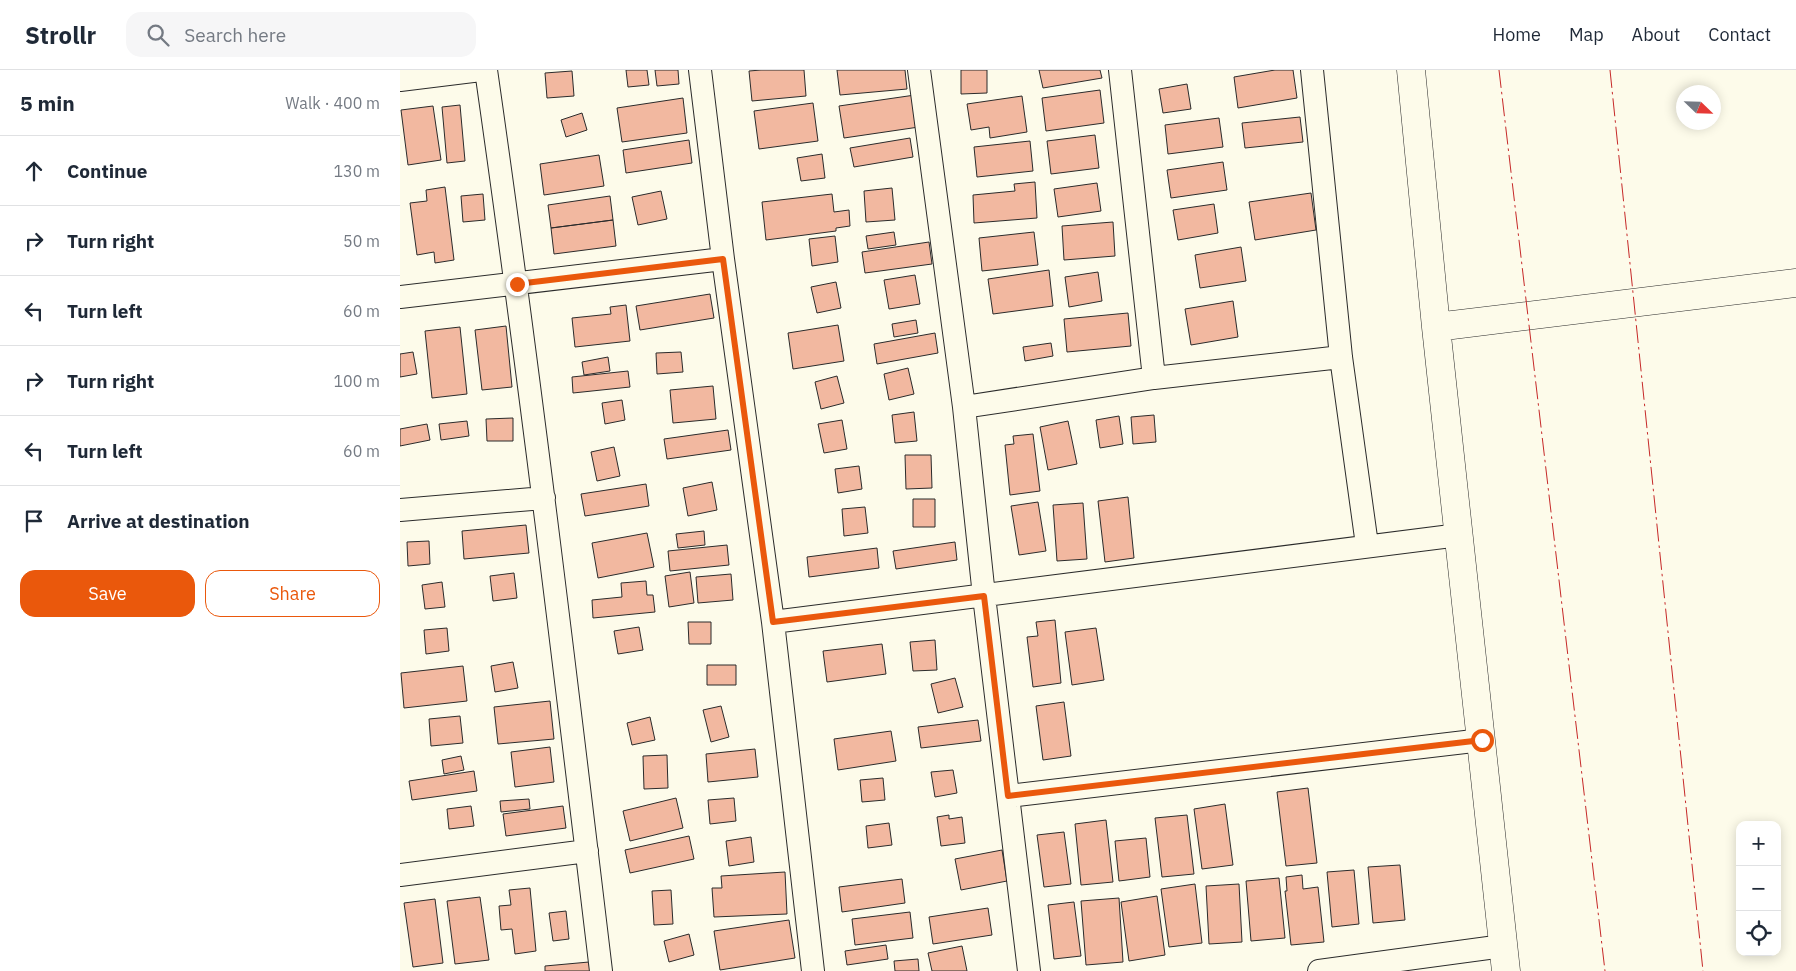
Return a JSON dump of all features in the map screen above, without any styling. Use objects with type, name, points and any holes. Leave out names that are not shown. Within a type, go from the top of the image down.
[{"type":"street","points":[[400,80],[482,70]]},
{"type":"street","points":[[486,70],[517,284],[601,971]]},
{"type":"street","points":[[700,70],[723,259],[773,622],[812,971]]},
{"type":"street","points":[[920,70],[964,407],[984,596],[1029,971]]},
{"type":"street","points":[[1120,70],[1154,378]]},
{"type":"street","points":[[1312,70],[1341,357],[1367,545]]},
{"type":"street","points":[[1319,971],[1504,959],[1482,740],[1436,327],[1411,70]]},
{"type":"street","points":[[400,297],[723,259]]},
{"type":"street","points":[[1436,327],[1796,283]]},
{"type":"street","points":[[964,407],[1154,378],[1341,357]]},
{"type":"street","points":[[400,510],[544,498]]},
{"type":"street","points":[[773,622],[1367,545],[1459,535]]},
{"type":"street","points":[[1008,796],[1482,740]]},
{"type":"street","points":[[400,875],[587,851]]},
{"type":"building","points":[[626,70],[647,70],[649,85],[628,87]]},
{"type":"building","points":[[655,70],[678,70],[679,84],[657,86]]},
{"type":"building","points":[[804,70],[806,96],[752,101],[749,71]]},
{"type":"building","points":[[837,70],[905,70],[907,89],[840,95]]},
{"type":"building","points":[[961,70],[987,70],[987,93],[961,94]]},
{"type":"building","points":[[1039,70],[1100,70],[1102,78],[1043,88]]},
{"type":"building","points":[[1275,70],[1293,70],[1297,98],[1238,108],[1234,77]]},
{"type":"building","points":[[572,71],[574,96],[547,98],[545,73]]},
{"type":"building","points":[[1187,84],[1191,109],[1163,113],[1159,89]]},
{"type":"building","points":[[1100,90],[1104,123],[1046,131],[1042,98]]},
{"type":"building","points":[[915,95],[919,127],[844,138],[839,106]]},
{"type":"building","points":[[1022,96],[1027,132],[990,138],[989,127],[971,130],[967,104]]},
{"type":"building","points":[[683,98],[687,133],[622,142],[617,108]]},
{"type":"building","points":[[813,103],[818,141],[759,149],[754,111]]},
{"type":"building","points":[[460,105],[465,161],[447,163],[442,107]]},
{"type":"building","points":[[433,106],[441,160],[408,165],[401,110]]},
{"type":"building","points":[[582,113],[587,130],[566,137],[561,120]]},
{"type":"building","points":[[1300,117],[1303,142],[1245,148],[1242,123]]},
{"type":"building","points":[[1219,118],[1223,147],[1168,154],[1165,125]]},
{"type":"building","points":[[1095,135],[1099,168],[1051,174],[1047,141]]},
{"type":"building","points":[[910,138],[913,157],[854,167],[850,148]]},
{"type":"building","points":[[689,140],[692,163],[626,173],[623,150]]},
{"type":"building","points":[[1030,141],[1033,171],[977,177],[974,147]]},
{"type":"building","points":[[822,154],[825,178],[801,181],[797,158]]},
{"type":"building","points":[[599,155],[604,186],[544,195],[540,164]]},
{"type":"building","points":[[1223,162],[1227,190],[1171,198],[1167,170]]},
{"type":"building","points":[[1035,182],[1037,218],[974,223],[973,195],[1015,191],[1014,184]]},
{"type":"building","points":[[1097,183],[1101,211],[1058,217],[1054,189]]},
{"type":"building","points":[[445,187],[454,260],[435,263],[434,252],[417,255],[410,203],[427,201],[426,190]]},
{"type":"building","points":[[892,188],[895,220],[866,222],[864,191]]},
{"type":"building","points":[[661,191],[667,219],[638,225],[632,197]]},
{"type":"building","points":[[1311,193],[1316,230],[1255,240],[1249,202]]},
{"type":"building","points":[[483,194],[485,220],[463,222],[461,196]]},
{"type":"building","points":[[832,194],[834,212],[849,210],[850,226],[836,228],[836,231],[766,240],[762,202]]},
{"type":"building","points":[[610,196],[613,220],[551,228],[548,205]]},
{"type":"building","points":[[1214,204],[1218,233],[1178,240],[1173,210]]},
{"type":"building","points":[[613,220],[616,246],[554,254],[551,228]]},
{"type":"building","points":[[1113,222],[1115,256],[1064,260],[1062,226]]},
{"type":"building","points":[[894,232],[896,245],[868,249],[866,236]]},
{"type":"building","points":[[1034,232],[1038,265],[982,271],[979,238]]},
{"type":"building","points":[[835,236],[838,262],[812,266],[809,239]]},
{"type":"building","points":[[929,242],[932,264],[865,273],[862,252]]},
{"type":"building","points":[[1241,247],[1246,281],[1200,288],[1195,255]]},
{"type":"building","points":[[1049,270],[1053,306],[993,314],[988,279]]},
{"type":"building","points":[[1098,272],[1102,301],[1069,307],[1065,277]]},
{"type":"building","points":[[915,275],[920,304],[889,309],[884,280]]},
{"type":"building","points":[[836,282],[841,308],[817,313],[811,287]]},
{"type":"building","points":[[710,294],[714,318],[640,330],[636,306]]},
{"type":"building","points":[[1233,301],[1238,337],[1191,345],[1185,309]]},
{"type":"building","points":[[626,305],[630,341],[575,347],[572,318],[611,314],[610,307]]},
{"type":"building","points":[[1128,313],[1131,346],[1067,352],[1064,319]]},
{"type":"building","points":[[916,320],[918,333],[894,337],[892,324]]},
{"type":"building","points":[[838,325],[844,361],[793,369],[788,333]]},
{"type":"building","points":[[506,326],[512,387],[482,390],[475,330]]},
{"type":"building","points":[[460,327],[467,394],[432,398],[425,331]]},
{"type":"building","points":[[935,333],[938,353],[877,364],[874,344]]},
{"type":"building","points":[[1051,343],[1053,356],[1025,361],[1023,347]]},
{"type":"building","points":[[413,352],[417,374],[400,377],[400,354]]},
{"type":"building","points":[[681,352],[683,372],[657,374],[656,353]]},
{"type":"building","points":[[608,357],[610,371],[584,375],[582,362]]},
{"type":"building","points":[[908,368],[914,394],[889,400],[884,374]]},
{"type":"building","points":[[628,371],[630,387],[573,393],[572,377]]},
{"type":"building","points":[[837,376],[844,403],[821,409],[815,382]]},
{"type":"building","points":[[713,386],[716,419],[673,423],[670,390]]},
{"type":"building","points":[[622,400],[625,420],[605,424],[602,403]]},
{"type":"building","points":[[914,412],[917,441],[895,443],[892,415]]},
{"type":"building","points":[[1154,415],[1156,442],[1133,444],[1131,417]]},
{"type":"building","points":[[1119,416],[1123,444],[1100,448],[1096,420]]},
{"type":"building","points":[[513,418],[513,441],[487,441],[486,419]]},
{"type":"building","points":[[842,420],[847,449],[824,453],[818,424]]},
{"type":"building","points":[[467,421],[469,436],[441,440],[439,424]]},
{"type":"building","points":[[1068,421],[1077,464],[1048,470],[1040,427]]},
{"type":"building","points":[[427,424],[430,440],[400,446],[400,429]]},
{"type":"building","points":[[728,430],[731,450],[667,459],[664,439]]},
{"type":"building","points":[[1033,434],[1040,491],[1010,495],[1005,445],[1014,444],[1013,436]]},
{"type":"building","points":[[614,447],[620,476],[597,481],[591,452]]},
{"type":"building","points":[[905,455],[931,455],[932,488],[906,489]]},
{"type":"building","points":[[859,466],[862,489],[838,493],[835,469]]},
{"type":"building","points":[[712,482],[717,510],[688,516],[683,488]]},
{"type":"building","points":[[646,484],[649,506],[585,516],[581,494]]},
{"type":"building","points":[[1128,497],[1134,558],[1105,562],[1098,501]]},
{"type":"building","points":[[913,499],[935,499],[935,527],[913,527]]},
{"type":"building","points":[[1038,502],[1046,551],[1019,555],[1011,506]]},
{"type":"building","points":[[1083,503],[1087,559],[1057,561],[1053,505]]},
{"type":"building","points":[[865,507],[868,533],[844,536],[842,509]]},
{"type":"building","points":[[526,525],[529,553],[464,559],[462,531]]},
{"type":"building","points":[[704,531],[705,545],[678,548],[676,534]]},
{"type":"building","points":[[647,533],[654,567],[598,578],[592,543]]},
{"type":"building","points":[[429,541],[430,564],[408,566],[407,542]]},
{"type":"building","points":[[955,542],[957,560],[896,569],[893,551]]},
{"type":"building","points":[[727,545],[729,565],[670,571],[668,551]]},
{"type":"building","points":[[877,548],[879,568],[809,577],[807,557]]},
{"type":"building","points":[[690,572],[694,603],[669,607],[665,576]]},
{"type":"building","points":[[514,573],[517,598],[493,601],[490,576]]},
{"type":"building","points":[[731,574],[733,600],[698,603],[696,577]]},
{"type":"building","points":[[646,581],[647,595],[653,595],[655,612],[593,618],[592,600],[622,597],[621,583]]},
{"type":"building","points":[[442,582],[445,607],[425,609],[422,585]]},
{"type":"building","points":[[1055,620],[1061,683],[1033,687],[1027,637],[1038,636],[1036,622]]},
{"type":"building","points":[[688,622],[711,622],[711,644],[689,644]]},
{"type":"building","points":[[639,627],[643,650],[618,654],[614,631]]},
{"type":"building","points":[[447,628],[449,651],[426,654],[424,630]]},
{"type":"building","points":[[1096,628],[1104,680],[1072,685],[1065,632]]},
{"type":"building","points":[[935,640],[937,670],[913,671],[910,642]]},
{"type":"building","points":[[882,644],[886,674],[827,682],[823,651]]},
{"type":"building","points":[[513,662],[518,688],[495,692],[491,666]]},
{"type":"building","points":[[707,665],[736,665],[736,685],[707,685]]},
{"type":"building","points":[[463,666],[467,701],[404,708],[401,673]]},
{"type":"building","points":[[955,678],[963,707],[938,713],[931,684]]},
{"type":"building","points":[[550,701],[554,739],[498,744],[494,707]]},
{"type":"building","points":[[1064,702],[1071,756],[1043,760],[1036,706]]},
{"type":"building","points":[[721,706],[729,737],[711,742],[703,710]]},
{"type":"building","points":[[460,716],[463,743],[431,746],[429,719]]},
{"type":"building","points":[[650,717],[655,740],[632,745],[627,723]]},
{"type":"building","points":[[978,720],[981,741],[921,748],[918,727]]},
{"type":"building","points":[[891,731],[896,761],[838,770],[834,739]]},
{"type":"building","points":[[550,747],[554,782],[515,787],[511,752]]},
{"type":"building","points":[[755,749],[758,777],[708,782],[706,754]]},
{"type":"building","points":[[667,755],[668,788],[644,789],[643,756]]},
{"type":"building","points":[[461,756],[464,770],[444,774],[442,760]]},
{"type":"building","points":[[953,770],[957,793],[935,797],[931,772]]},
{"type":"building","points":[[474,771],[477,791],[412,800],[409,781]]},
{"type":"building","points":[[883,778],[885,800],[862,802],[860,780]]},
{"type":"building","points":[[1308,788],[1317,863],[1286,866],[1277,792]]},
{"type":"building","points":[[676,798],[683,828],[630,841],[623,811]]},
{"type":"building","points":[[734,798],[736,821],[710,824],[708,800]]},
{"type":"building","points":[[529,799],[530,809],[501,812],[500,801]]},
{"type":"building","points":[[1225,804],[1233,865],[1202,869],[1194,809]]},
{"type":"building","points":[[471,806],[474,826],[449,829],[447,809]]},
{"type":"building","points":[[563,806],[566,828],[506,836],[503,814]]},
{"type":"building","points":[[949,815],[949,819],[962,817],[965,843],[941,846],[937,817]]},
{"type":"building","points":[[1187,815],[1194,874],[1162,877],[1155,818]]},
{"type":"building","points":[[1106,820],[1113,882],[1081,885],[1075,824]]},
{"type":"building","points":[[889,823],[892,845],[868,848],[866,826]]},
{"type":"building","points":[[1064,832],[1071,884],[1044,887],[1037,835]]},
{"type":"building","points":[[689,836],[694,859],[630,873],[625,850]]},
{"type":"building","points":[[751,837],[754,862],[729,866],[726,841]]},
{"type":"building","points":[[1146,838],[1150,877],[1119,881],[1115,841]]},
{"type":"building","points":[[1002,850],[1007,881],[961,890],[955,859]]},
{"type":"building","points":[[1400,865],[1405,920],[1373,923],[1368,867]]},
{"type":"building","points":[[1354,870],[1359,924],[1332,927],[1327,872]]},
{"type":"building","points":[[785,872],[787,914],[714,917],[712,888],[722,888],[721,876]]},
{"type":"building","points":[[1302,875],[1303,889],[1318,887],[1324,942],[1291,945],[1285,891],[1287,891],[1286,877]]},
{"type":"building","points":[[1279,878],[1285,938],[1251,941],[1246,881]]},
{"type":"building","points":[[902,879],[905,903],[842,912],[839,887]]},
{"type":"building","points":[[1195,884],[1202,943],[1169,947],[1161,889]]},
{"type":"building","points":[[1239,884],[1242,942],[1209,944],[1206,886]]},
{"type":"building","points":[[530,888],[536,951],[515,954],[512,929],[501,930],[499,906],[511,905],[509,890]]},
{"type":"building","points":[[671,890],[673,924],[654,925],[652,891]]},
{"type":"building","points":[[1157,896],[1165,955],[1129,961],[1121,902]]},
{"type":"building","points":[[480,897],[489,960],[455,964],[447,901]]},
{"type":"building","points":[[1119,898],[1123,962],[1086,965],[1081,901]]},
{"type":"building","points":[[435,899],[443,963],[413,967],[404,903]]},
{"type":"building","points":[[1074,902],[1081,956],[1054,959],[1048,905]]},
{"type":"building","points":[[988,908],[992,935],[933,944],[929,917]]},
{"type":"building","points":[[566,911],[569,939],[553,941],[549,913]]},
{"type":"building","points":[[910,912],[913,938],[855,945],[852,919]]},
{"type":"building","points":[[789,920],[795,958],[720,970],[714,931]]},
{"type":"building","points":[[689,934],[694,955],[669,962],[664,941]]},
{"type":"building","points":[[886,945],[888,959],[847,965],[845,951]]},
{"type":"building","points":[[962,946],[967,971],[932,971],[928,953]]},
{"type":"building","points":[[918,959],[919,971],[895,971],[894,961]]},
{"type":"building","points":[[589,962],[590,971],[545,971],[545,966]]},
{"type":"power","points":[[1499,70],[1605,971]]},
{"type":"power","points":[[1610,70],[1703,971]]},
{"type":"route","points":[[517,284],[723,259],[773,622],[984,596],[1008,796],[1482,740]]}]
